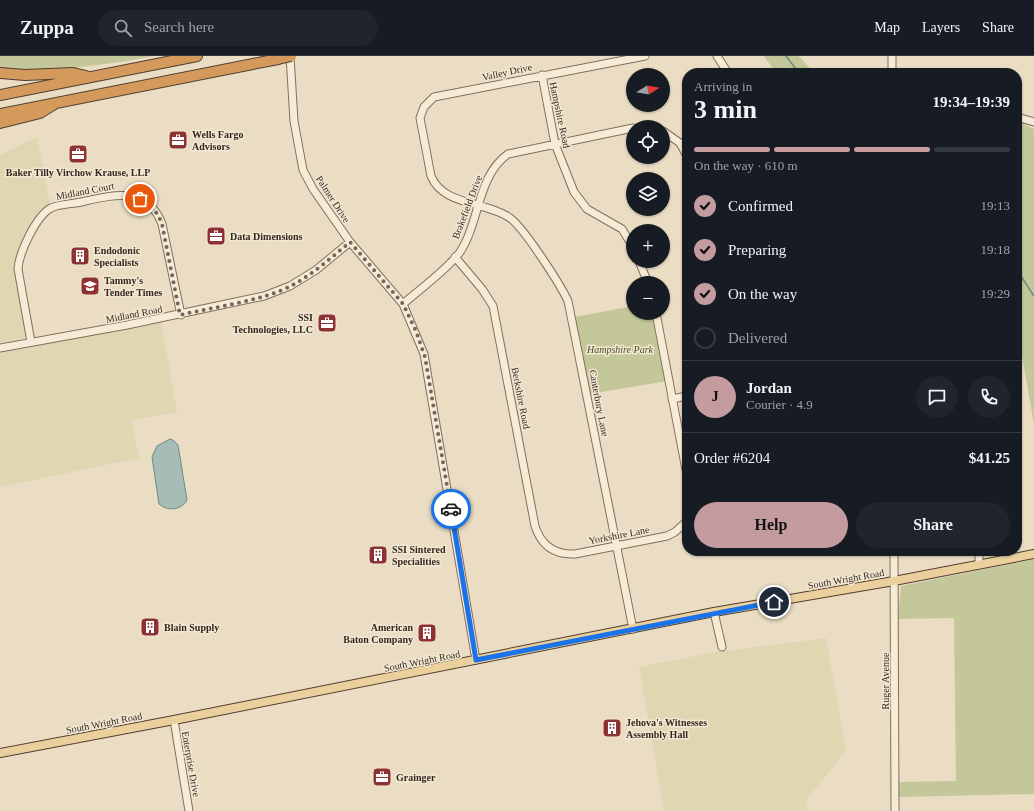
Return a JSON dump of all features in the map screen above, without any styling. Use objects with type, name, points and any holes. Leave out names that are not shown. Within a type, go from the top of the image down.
[{"type":"highway","points":[[0,95],[197,56]]},
{"type":"highway","points":[[0,114],[291,56]]},
{"type":"highway","points":[[0,73],[25,75],[72,73],[90,77]]},
{"type":"highway","points":[[0,123],[40,113],[58,102]]},
{"type":"main road","name":"South Wright Road","points":[[0,753],[174,720],[714,612],[894,581],[1034,554]]},
{"type":"street","name":"Palmer Drive","points":[[291,56],[294,121],[303,170],[317,195],[350,242],[403,304],[424,354],[476,660]]},
{"type":"street","name":"Valley Drive","points":[[424,106],[434,97],[645,56]]},
{"type":"street","points":[[717,56],[725,68]]},
{"type":"street","points":[[892,56],[892,68]]},
{"type":"street","name":"Hampshire Road","points":[[542,75],[555,144],[574,192],[580,202],[587,209],[622,229],[626,236]]},
{"type":"street","name":"Canterbury Lane","points":[[424,106],[420,118],[431,176],[434,184],[447,194],[502,213],[518,226],[563,290],[568,301],[633,629]]},
{"type":"street","points":[[1022,118],[1034,122]]},
{"type":"street","name":"Brakefield Drive","points":[[403,304],[460,251],[470,230],[491,170],[499,161],[508,154],[626,129]]},
{"type":"street","points":[[670,134],[682,147]]},
{"type":"street","name":"Midland Court","points":[[31,342],[18,269],[19,258],[29,236],[37,223],[51,209],[116,194],[133,195],[148,203],[159,216],[162,224],[180,315]]},
{"type":"street","name":"Midland Road","points":[[0,348],[180,315],[264,296],[290,286],[316,270],[350,242]]},
{"type":"street","name":"Berkshire Road","points":[[455,257],[482,289],[493,306],[535,526],[542,541],[551,550]]},
{"type":"street","points":[[657,320],[682,450]]},
{"type":"street","points":[[672,399],[682,397]]},
{"type":"street","name":"Yorkshire Lane","points":[[551,550],[564,554],[575,554],[666,536],[678,530],[682,526]]},
{"type":"street","name":"Ruger Avenue","points":[[894,556],[895,811]]},
{"type":"street","points":[[979,556],[979,565]]},
{"type":"street","points":[[714,612],[722,647]]},
{"type":"street","name":"Enterprise Drive","points":[[174,720],[189,811]]},
{"type":"shaded area","points":[[37,137],[50,205],[33,220],[14,263],[14,272],[26,333],[25,337],[0,343],[0,155]]},
{"type":"shaded area","points":[[161,321],[177,412],[131,420],[139,458],[0,487],[0,353]]},
{"type":"shaded area","points":[[826,638],[846,751],[806,800],[807,811],[664,811],[639,667],[716,652]]},
{"type":"green space","points":[[0,56],[154,56],[121,62],[23,74],[0,67]]},
{"type":"green space","points":[[764,56],[799,56],[810,68],[772,68]]},
{"type":"green space","points":[[1022,123],[1034,129],[1034,424],[1022,356]]},
{"type":"green space","name":"Hampshire Park","points":[[626,307],[626,320],[655,320],[667,381],[589,394],[575,317]]},
{"type":"green space","points":[[1034,559],[1034,794],[898,797],[898,782],[956,781],[954,618],[898,619],[901,586]]},
{"type":"water","points":[[170,439],[178,445],[187,500],[184,504],[174,509],[166,508],[159,504],[152,457],[157,446]]},
{"type":"waterway","points":[[786,56],[795,68]]},
{"type":"waterway","points":[[1022,278],[1034,296]]},
{"type":"way so far","points":[[140,199],[148,203],[159,216],[162,224],[180,315],[264,296],[290,286],[316,270],[350,242],[403,304],[416,331],[425,357],[451,509]]},
{"type":"place","name":"Wells Fargo Advisors","points":[[178,140]]},
{"type":"place","name":"Baker Tilly Virchow Krause, LLP","points":[[78,154]]},
{"type":"place","name":"Data Dimensions","points":[[216,236]]},
{"type":"place","name":"Endodonic Specialists","points":[[80,256]]},
{"type":"place","name":"Tammy's Tender Times","points":[[90,286]]},
{"type":"place","name":"SSI Technologies, LLC","points":[[327,323]]},
{"type":"place","name":"SSI Sintered Specialities","points":[[378,555]]},
{"type":"place","name":"Blain Supply","points":[[150,627]]},
{"type":"place","name":"American Baton Company","points":[[427,633]]},
{"type":"place","name":"Jehova's Witnesses Assembly Hall","points":[[612,728]]},
{"type":"place","name":"Grainger","points":[[382,777]]},
{"type":"route","points":[[451,509],[476,660],[714,612],[774,602]]}]
